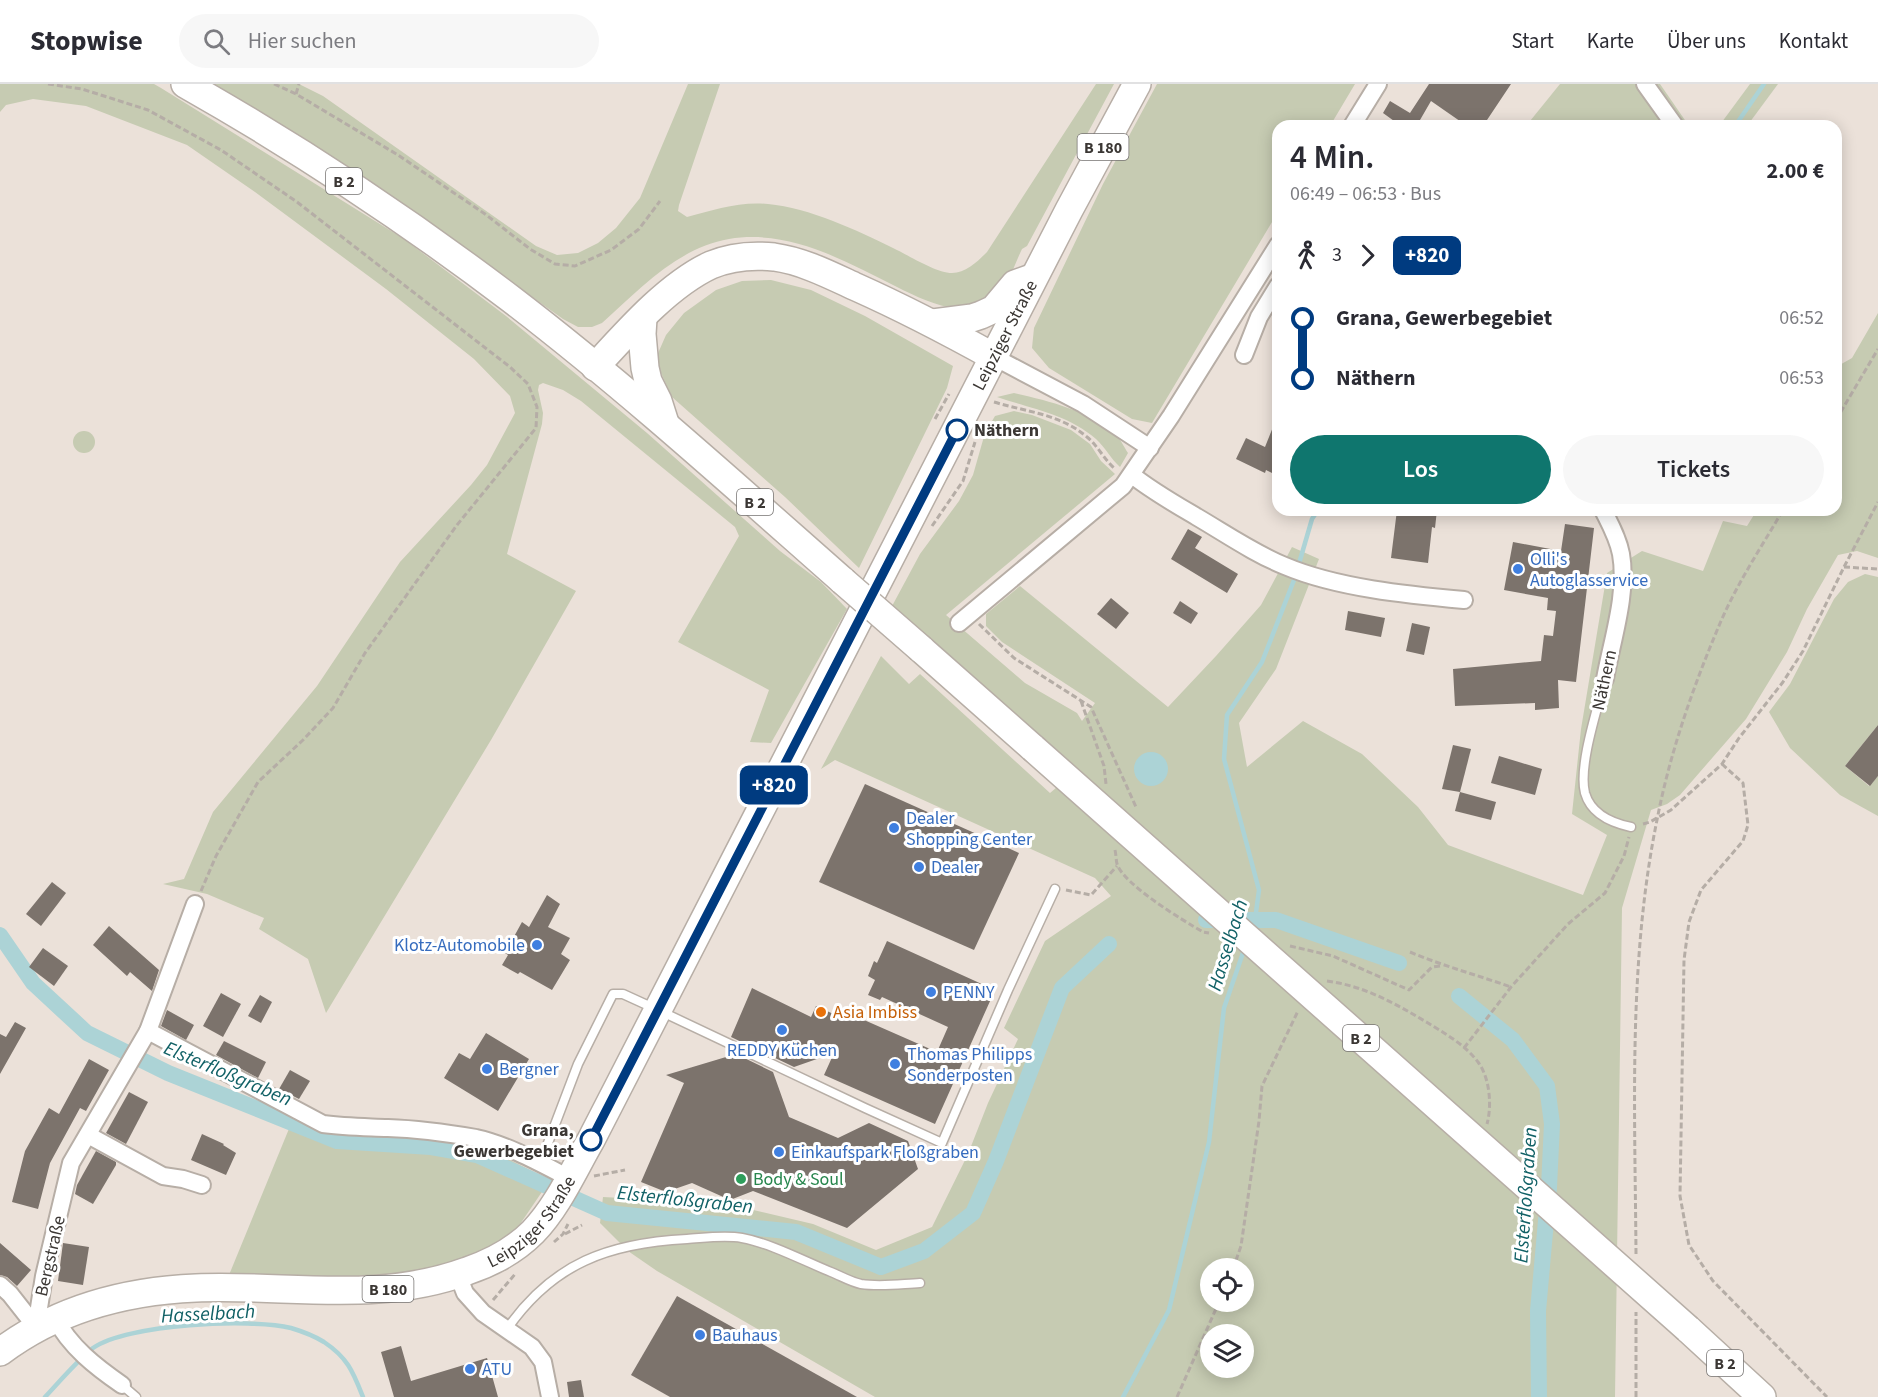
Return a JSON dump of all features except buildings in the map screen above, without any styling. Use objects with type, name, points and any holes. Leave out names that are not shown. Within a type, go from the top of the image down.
[{"type":"main road","name":"B 2","points":[[185,84],[357,189],[511,299],[595,367],[921,649],[1762,1397]]},
{"type":"main road","name":"Leipziger Straße","points":[[0,1352],[45,1323],[72,1311],[112,1299],[174,1289],[256,1287],[362,1291],[415,1285],[458,1275],[492,1261],[520,1243],[542,1222],[570,1188],[658,1010],[1069,210],[1137,84]]},
{"type":"main road","points":[[595,367],[670,291],[701,270],[726,261],[762,256],[809,266],[933,323],[994,357]]},
{"type":"main road","points":[[933,323],[981,315],[994,309],[1015,284],[1035,276]]},
{"type":"main road","points":[[643,318],[645,368],[667,427]]},
{"type":"street","points":[[1356,120],[1378,84]]},
{"type":"street","points":[[1645,84],[1671,120]]},
{"type":"street","points":[[965,619],[1116,493],[1130,477],[1272,255]]},
{"type":"street","points":[[1244,355],[1259,317],[1272,296]]},
{"type":"street","points":[[994,357],[1083,404],[1150,448]]},
{"type":"street","points":[[1130,477],[1285,566],[1308,574],[1402,594],[1464,600]]},
{"type":"street","name":"Näthern","points":[[1605,679],[1622,591],[1623,571],[1616,538],[1606,516]]},
{"type":"street","name":"Bergstraße","points":[[45,1323],[44,1276],[71,1163],[148,1031],[195,904]]},
{"type":"street","points":[[148,1031],[323,1124],[428,1131],[477,1138],[504,1147],[540,1164],[570,1188]]},
{"type":"street","points":[[88,1135],[163,1176],[202,1185]]},
{"type":"street","points":[[458,1275],[470,1300],[486,1316],[532,1347],[547,1371],[550,1397]]},
{"type":"street","name":"Bergstraße","points":[[0,1285],[45,1323]]},
{"type":"street","points":[[45,1323],[62,1332],[97,1367],[122,1385]]},
{"type":"lane","name":"Näthern","points":[[1605,679],[1586,760],[1585,793],[1593,808],[1602,816],[1616,824],[1631,827]]},
{"type":"lane","points":[[540,1164],[578,1064],[613,994],[623,994],[942,1143],[1008,990],[1055,889]]},
{"type":"lane","points":[[507,1329],[517,1313],[548,1282],[589,1258],[612,1249],[651,1240],[742,1238],[786,1253],[859,1284],[886,1286],[920,1282]]},
{"type":"lane","points":[[122,1385],[136,1397]]},
{"type":"path","points":[[48,84],[82,89],[148,110],[221,150],[297,201],[510,366],[528,384],[537,407],[536,428],[457,525],[365,653],[333,708],[258,783],[216,856],[195,904]]},
{"type":"path","points":[[274,84],[296,94],[398,155],[486,214],[530,249],[555,264],[575,267],[611,250],[639,229],[660,201]]},
{"type":"path","points":[[296,94],[300,84]]},
{"type":"path","points":[[1842,410],[1878,349]]},
{"type":"path","points":[[976,393],[994,402],[1043,414],[1074,428],[1095,444],[1103,458],[1130,477]]},
{"type":"path","points":[[1464,1048],[1511,987],[1568,924],[1605,893],[1624,856],[1631,827],[1657,819],[1671,810],[1722,764],[1803,651],[1878,502]]},
{"type":"path","points":[[1636,1261],[1635,1016],[1643,913],[1657,819],[1680,734],[1722,620],[1780,516]]},
{"type":"path","points":[[1844,567],[1878,568]]},
{"type":"path","points":[[965,619],[987,634],[1014,658],[1091,707],[1136,807]]},
{"type":"path","points":[[1722,764],[1743,783],[1748,825],[1743,841],[1701,890],[1689,922],[1684,960],[1680,1196],[1689,1245],[1713,1281],[1827,1397]]},
{"type":"path","points":[[1055,889],[1091,895],[1118,866]]},
{"type":"path","points":[[1410,952],[1442,966],[1473,973],[1511,987]]},
{"type":"path","points":[[1324,980],[1345,983],[1392,1002],[1458,1042],[1480,1064],[1488,1087],[1490,1113],[1484,1134]]},
{"type":"path","points":[[1237,1258],[1241,1246],[1262,1086],[1300,1008]]},
{"type":"path","points":[[570,1188],[595,1175],[625,1170]]},
{"type":"path","points":[[563,1234],[582,1225]]},
{"type":"path","points":[[1636,1308],[1636,1397]]},
{"type":"path","points":[[1177,1397],[1215,1312]]},
{"type":"green space","points":[[0,84],[154,84],[404,239],[506,316],[647,433],[780,551],[821,582],[847,609],[771,743],[750,742],[769,690],[678,642],[739,536],[735,527],[581,401],[563,390],[543,383],[539,385],[538,390],[543,413],[542,424],[507,554],[576,591],[491,740],[326,1013],[308,959],[259,929],[264,918],[207,894],[163,884],[184,879],[213,812],[317,686],[400,562],[487,465],[515,413],[510,396],[474,359],[386,289],[187,145],[86,106],[33,99],[6,105],[0,112]]},
{"type":"green space","points":[[196,84],[299,84],[323,96],[536,246],[557,255],[578,253],[598,243],[616,228],[640,198],[688,84],[720,84],[678,211],[687,217],[747,204],[784,206],[848,227],[930,267],[952,273],[967,269],[987,252],[1096,84],[1114,84],[1027,246],[1022,249],[1006,283],[998,293],[984,300],[960,309],[941,306],[816,250],[795,243],[752,237],[729,239],[692,251],[645,284],[602,323],[592,327],[578,327],[563,319],[375,185]]},
{"type":"green space","points":[[1157,84],[1355,84],[1334,120],[1272,120],[1272,222],[1152,423],[1132,419],[1049,368],[1032,348],[1034,328],[1103,184]]},
{"type":"green space","points":[[1560,84],[1660,84],[1685,120],[1531,120]]},
{"type":"green space","points":[[1750,84],[1778,84],[1751,120],[1723,120]]},
{"type":"green space","points":[[771,280],[811,290],[865,316],[953,366],[947,388],[859,568],[785,497],[672,397],[655,360],[666,335],[684,313],[716,290],[742,281]]},
{"type":"green space","points":[[1878,313],[1878,558],[1857,551],[1838,555],[1807,609],[1787,652],[1746,719],[1680,795],[1667,804],[1651,810],[1622,908],[1615,1397],[875,1397],[657,1271],[628,1251],[600,1223],[603,1197],[728,1204],[813,1224],[876,1250],[932,1227],[968,1154],[988,1103],[1018,1039],[1004,1028],[1045,941],[1111,896],[1095,878],[835,760],[821,769],[881,656],[909,684],[920,674],[1050,793],[1075,772],[891,608],[920,554],[959,501],[973,475],[985,433],[995,416],[1014,411],[1032,415],[1071,430],[1090,444],[1101,461],[1115,474],[946,615],[1025,683],[1077,713],[1082,721],[1095,703],[1002,642],[986,626],[986,614],[1020,586],[1168,707],[1261,605],[1292,547],[1319,559],[1276,669],[1239,723],[1247,767],[1303,721],[1362,754],[1418,807],[1448,845],[1583,895],[1607,835],[1572,814],[1581,729],[1607,573],[1642,551],[1703,571],[1723,521],[1747,526],[1753,516],[1842,516],[1842,364],[1852,358]]},
{"type":"green space","points":[[1014,393],[1067,408],[1104,426],[1117,436],[1128,453],[1120,467],[1096,439],[1073,424],[1049,413],[997,397]]},
{"type":"green space","points":[[84,431],[92,434],[95,442],[92,450],[84,453],[76,450],[73,442],[76,434]]},
{"type":"green space","points":[[1865,574],[1878,577],[1878,725],[1845,766],[1869,786],[1878,776],[1878,816],[1840,795],[1790,748],[1769,712],[1790,684],[1834,599],[1848,582]]},
{"type":"green space","points":[[293,1119],[332,1135],[465,1144],[496,1153],[550,1180],[512,1236],[471,1259],[423,1275],[376,1280],[229,1275]]},
{"type":"water","points":[[1151,752],[1163,757],[1168,769],[1163,781],[1151,786],[1139,781],[1134,769],[1139,757]]},
{"type":"waterway","name":"Hasselbach","points":[[1739,120],[1764,84]]},
{"type":"waterway","name":"Hasselbach","points":[[1298,567],[1314,516]]},
{"type":"waterway","name":"Hasselbach","points":[[1251,931],[1255,920],[1259,890],[1224,759],[1227,715],[1262,662],[1296,575]]},
{"type":"waterway","name":"Elsterfloßgraben","points":[[1206,920],[1276,920],[1399,963]]},
{"type":"waterway","name":"Elsterfloßgraben","points":[[0,935],[33,983],[87,1033],[168,1073],[337,1141],[431,1147],[477,1155],[607,1213],[796,1232],[881,1267],[924,1251],[973,1213],[996,1161],[1062,988],[1109,944]]},
{"type":"waterway","name":"Hasselbach","points":[[1123,1397],[1169,1310],[1209,1142],[1224,1008],[1245,947]]},
{"type":"waterway","name":"Elsterfloßgraben","points":[[1459,996],[1513,1040],[1547,1086],[1552,1124],[1538,1311],[1539,1397]]},
{"type":"waterway","name":"Hasselbach","points":[[45,1397],[87,1353],[110,1340],[160,1328],[219,1324],[272,1325],[291,1328],[324,1342],[349,1366],[363,1397]]},
{"type":"bus line","name":"+820","points":[[591,1140],[957,430]]},
{"type":"place","name":"Näthern","points":[[957,430]]},
{"type":"place","name":"Olli's Autoglasservice","points":[[1518,569]]},
{"type":"place","name":"Dealer Shopping Center","points":[[894,828]]},
{"type":"place","name":"Dealer","points":[[919,867]]},
{"type":"place","name":"Klotz-Automobile","points":[[537,945]]},
{"type":"place","name":"PENNY","points":[[931,992]]},
{"type":"place","name":"Asia Imbiss","points":[[821,1012]]},
{"type":"place","name":"REDDY Küchen","points":[[782,1030]]},
{"type":"place","name":"Thomas Philipps Sonderposten","points":[[895,1064]]},
{"type":"place","name":"Bergner","points":[[487,1069]]},
{"type":"place","name":"Grana, Gewerbegebiet","points":[[591,1140]]},
{"type":"place","name":"Einkaufspark Floßgraben","points":[[779,1152]]},
{"type":"place","name":"Body & Soul","points":[[741,1179]]},
{"type":"place","name":"Bauhaus","points":[[700,1335]]},
{"type":"place","name":"ATU","points":[[470,1369]]}]
